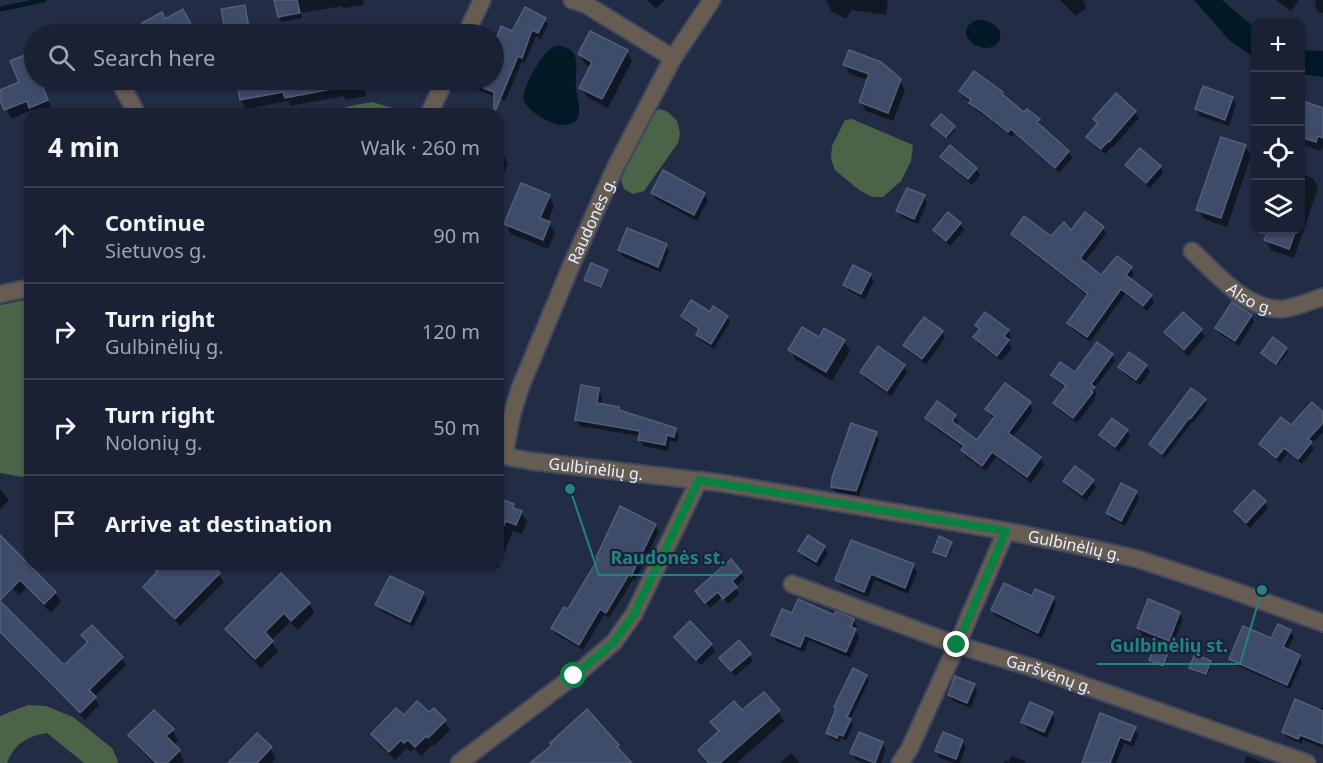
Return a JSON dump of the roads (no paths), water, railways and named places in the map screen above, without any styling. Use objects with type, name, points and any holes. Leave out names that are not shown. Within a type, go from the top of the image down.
[{"type":"street","points":[[471,24],[482,0]]},
{"type":"street","points":[[572,0],[585,4],[673,58]]},
{"type":"street","name":"Raudonės g.","points":[[504,445],[520,388],[616,166],[673,58],[712,0]]},
{"type":"street","points":[[124,90],[134,108]]},
{"type":"street","points":[[432,108],[440,90]]},
{"type":"street","name":"Also g.","points":[[1192,251],[1239,295],[1272,309],[1285,309],[1323,297]]},
{"type":"street","points":[[0,294],[24,289]]},
{"type":"street","name":"Gulbinėlių g.","points":[[504,456],[699,480],[1006,531],[1085,547],[1138,559],[1323,623]]},
{"type":"street","points":[[459,763],[584,668],[614,642],[634,614],[699,480]]},
{"type":"street","points":[[900,763],[909,750],[957,645],[1006,531]]},
{"type":"street","name":"Garšvėnų g.","points":[[792,584],[957,645],[1034,668],[1307,763]]},
{"type":"water","points":[[1194,0],[1222,0],[1251,25],[1251,55],[1229,40]]},
{"type":"water","points":[[977,20],[989,22],[999,30],[1000,38],[994,46],[981,47],[969,40],[966,30]]},
{"type":"water","points":[[560,46],[572,52],[576,62],[579,112],[575,122],[569,125],[556,124],[545,119],[529,108],[524,100],[525,89],[540,60],[551,49]]},
{"type":"water","points":[[1305,50],[1323,51],[1323,77],[1305,75]]},
{"type":"waterway","points":[[0,9],[44,0]]},
{"type":"place","name":"Raudonės st.","points":[[570,489]]},
{"type":"place","name":"Gulbinėlių st.","points":[[1262,590]]}]
